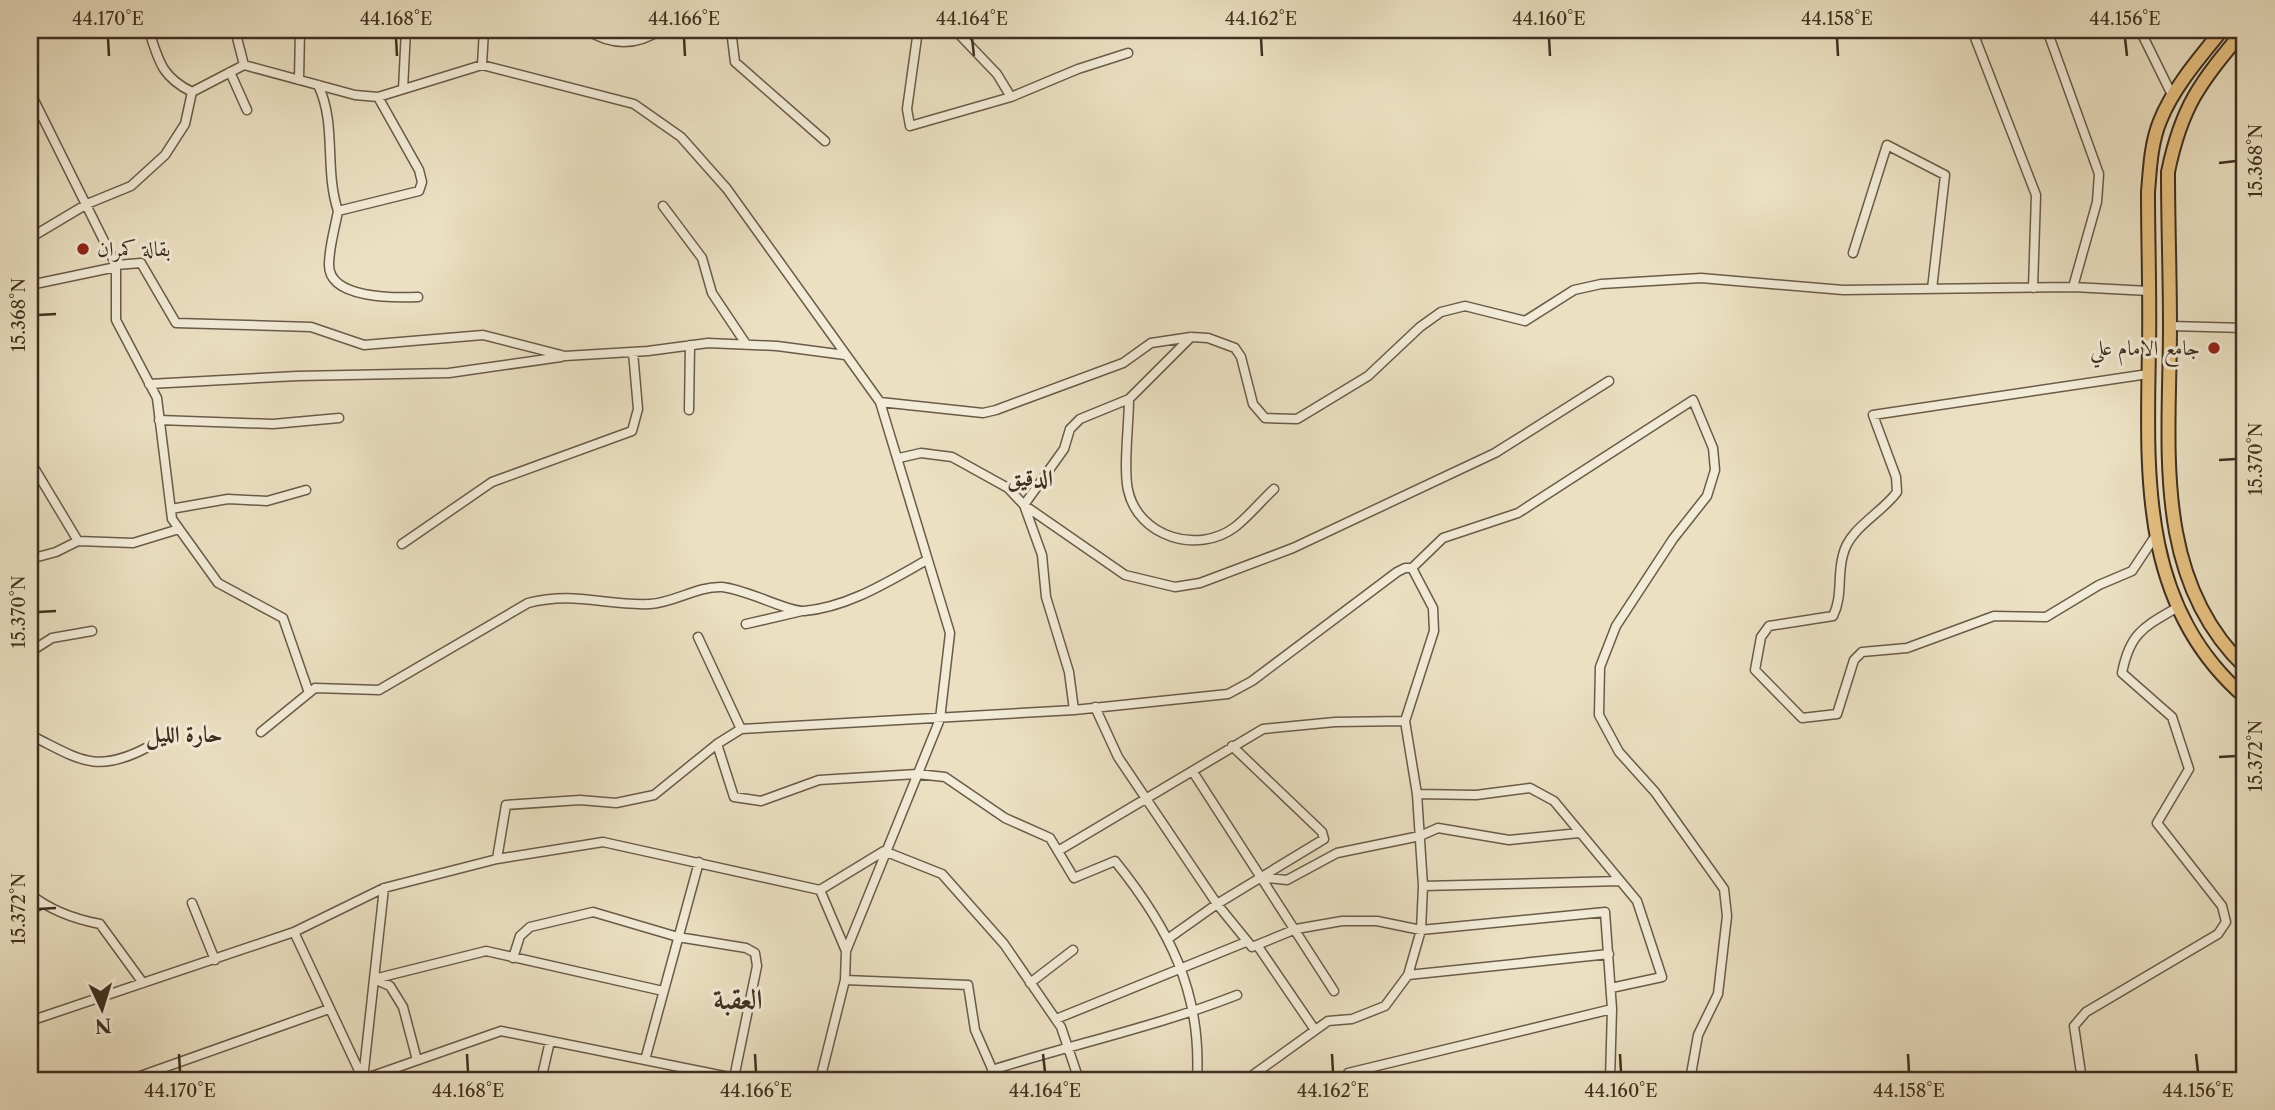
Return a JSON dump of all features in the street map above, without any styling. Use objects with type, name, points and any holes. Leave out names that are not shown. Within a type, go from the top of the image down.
[{"type":"main road","points":[[2222,30],[2173,97],[2160,121],[2151,155],[2148,192],[2147,469],[2156,535],[2178,607],[2207,659],[2245,698]]},
{"type":"main road","points":[[2244,30],[2190,100],[2176,135],[2168,172],[2170,326],[2167,471],[2173,523],[2183,565],[2197,600],[2224,646],[2245,667]]},
{"type":"main road","points":[[2149,326],[2170,326]]},
{"type":"street","points":[[235,30],[244,65]]},
{"type":"street","points":[[299,80],[300,30]]},
{"type":"street","points":[[403,89],[405,30]]},
{"type":"street","points":[[482,65],[484,30]]},
{"type":"street","points":[[587,30],[623,44],[646,40],[660,30]]},
{"type":"street","points":[[731,30],[735,62],[825,141]]},
{"type":"street","points":[[918,30],[907,109],[910,126],[1011,97],[1078,69],[1128,53]]},
{"type":"street","points":[[955,30],[997,74],[1011,97]]},
{"type":"street","points":[[1972,30],[2036,195],[2033,288]]},
{"type":"street","points":[[2046,30],[2099,174],[2097,202],[2073,287]]},
{"type":"street","points":[[2140,30],[2173,97]]},
{"type":"street","points":[[149,31],[157,56],[171,82],[192,92]]},
{"type":"street","points":[[30,238],[87,204],[131,186],[165,155],[185,124],[192,92],[244,65],[318,85],[378,97],[482,65],[634,104],[681,137],[727,189],[880,402],[899,458],[927,560],[943,600],[950,633],[940,719],[884,851],[846,951],[845,980],[820,1080]]},
{"type":"street","points":[[230,72],[247,110]]},
{"type":"street","points":[[318,85],[329,113],[332,188],[338,211],[329,266],[332,276],[344,288],[384,298],[418,297]]},
{"type":"street","points":[[31,96],[116,266],[116,320],[157,398],[172,519],[218,583],[282,618],[309,693]]},
{"type":"street","points":[[338,211],[419,191],[422,182],[419,170],[378,97]]},
{"type":"street","points":[[1853,253],[1887,145],[1945,175],[1932,289]]},
{"type":"street","points":[[663,206],[702,258],[712,293],[746,344]]},
{"type":"street","points":[[30,285],[141,262],[176,323],[311,327],[364,345],[483,335],[565,356]]},
{"type":"street","points":[[880,402],[983,413],[1123,363],[1150,342],[1191,337],[1208,338],[1235,348],[1241,357],[1253,404],[1265,418],[1297,419],[1368,376],[1420,327],[1441,312],[1465,306],[1525,321],[1574,290],[1601,284],[1701,278],[1843,290],[2073,287],[2149,290]]},
{"type":"street","points":[[2170,326],[2245,328]]},
{"type":"street","points":[[1024,505],[1064,450],[1070,429],[1080,419],[1129,399],[1191,337]]},
{"type":"street","points":[[149,384],[297,376],[449,373],[565,356],[690,345],[746,344],[845,355]]},
{"type":"street","points":[[689,410],[690,345]]},
{"type":"street","points":[[402,544],[492,482],[632,431],[638,409],[633,352]]},
{"type":"street","points":[[2148,374],[1872,415],[1896,477],[1897,492],[1887,505],[1852,535],[1843,555],[1839,603],[1833,616],[1769,626],[1761,637],[1755,670],[1802,718],[1837,714],[1854,660],[1862,652],[1907,648],[1994,616],[2046,617],[2099,585],[2132,571],[2156,535]]},
{"type":"street","points":[[899,458],[921,453],[952,457],[1008,488],[1024,505],[1125,575],[1175,587],[1200,583],[1293,548],[1495,453],[1609,381]]},
{"type":"street","points":[[1129,399],[1128,490],[1137,512],[1156,533],[1184,541],[1208,537],[1234,528],[1274,489]]},
{"type":"street","points":[[497,859],[506,805],[580,800],[632,802],[654,795],[717,744],[741,729],[1074,710],[1228,694],[1240,689],[1398,572],[1412,568],[1443,538],[1518,513],[1693,400],[1713,448],[1715,470],[1707,496],[1673,539],[1616,626],[1600,667],[1600,715],[1619,752],[1655,792],[1724,889],[1727,916],[1718,994],[1698,1035],[1690,1080]]},
{"type":"street","points":[[159,420],[273,424],[339,418]]},
{"type":"street","points":[[30,461],[78,541]]},
{"type":"street","points":[[170,509],[228,499],[267,501],[306,490]]},
{"type":"street","points":[[1024,505],[1042,555],[1046,597],[1069,672],[1074,710]]},
{"type":"street","points":[[30,559],[56,552],[78,541],[133,543],[179,529]]},
{"type":"street","points":[[746,624],[856,597],[927,560]]},
{"type":"street","points":[[1246,1080],[1328,1021],[1352,1019],[1385,1006],[1408,975],[1421,930],[1423,886],[1417,794],[1405,721],[1434,631],[1433,608],[1412,568]]},
{"type":"street","points":[[261,732],[315,688],[379,690],[528,603],[555,596],[652,604],[679,595],[721,587],[760,596],[802,611]]},
{"type":"street","points":[[2082,1080],[2074,1026],[2086,1012],[2218,934],[2225,922],[2222,906],[2157,823],[2189,769],[2172,718],[2122,673],[2126,652],[2138,630],[2178,607]]},
{"type":"street","points":[[30,652],[52,638],[92,631]]},
{"type":"street","points":[[698,637],[741,729]]},
{"type":"street","points":[[1095,707],[1118,757],[1217,904],[1252,947],[1296,929],[1353,921],[1377,921],[1421,930],[1599,911],[1607,915],[1612,1009],[1610,1080]]},
{"type":"street","points":[[1058,851],[1263,729],[1289,725],[1405,721]]},
{"type":"street","points":[[30,735],[75,758],[99,762],[121,761],[146,748]]},
{"type":"street","points":[[717,744],[734,797],[761,801],[819,780],[917,774],[945,777],[1006,818],[1050,838],[1074,878],[1115,861],[1144,896],[1169,938],[1181,969],[1193,1012],[1197,1080]]},
{"type":"street","points":[[1169,938],[1259,877],[1324,839],[1322,832],[1232,746]]},
{"type":"street","points":[[1194,772],[1259,877],[1335,991]]},
{"type":"street","points":[[1417,794],[1476,794],[1530,788],[1553,801],[1637,901],[1662,977],[1611,988]]},
{"type":"street","points":[[1259,877],[1287,880],[1337,853],[1420,836],[1438,828],[1509,841],[1578,832]]},
{"type":"street","points":[[30,1021],[293,932],[384,888],[497,859],[603,842],[820,890],[884,851]]},
{"type":"street","points":[[884,851],[942,874],[1004,944],[1056,1019],[1079,1078],[1065,1080]]},
{"type":"street","points":[[645,1060],[699,862]]},
{"type":"street","points":[[1423,886],[1620,881]]},
{"type":"street","points":[[362,1080],[384,888]]},
{"type":"street","points":[[820,890],[846,951]]},
{"type":"street","points":[[30,894],[42,904],[74,919],[100,924],[143,983]]},
{"type":"street","points":[[192,903],[215,960]]},
{"type":"street","points":[[30,910],[42,904]]},
{"type":"street","points":[[513,958],[520,936],[530,927],[593,912],[678,937],[746,948],[755,953],[758,959],[734,1078]]},
{"type":"street","points":[[293,932],[362,1080]]},
{"type":"street","points":[[1056,1019],[1246,942]]},
{"type":"street","points":[[1257,945],[1315,1030]]},
{"type":"street","points":[[1030,983],[1073,950]]},
{"type":"street","points":[[374,979],[486,951],[663,991]]},
{"type":"street","points":[[1408,975],[1609,954]]},
{"type":"street","points":[[374,979],[390,986],[402,1007],[417,1060]]},
{"type":"street","points":[[845,980],[968,985],[975,1030],[997,1080]]},
{"type":"street","points":[[992,1070],[1067,1046],[1193,1012],[1237,995]]},
{"type":"street","points":[[129,1080],[329,1009]]},
{"type":"street","points":[[1352,1080],[1348,1073],[1612,1009]]},
{"type":"street","points":[[362,1080],[501,1031],[744,1080]]},
{"type":"street","points":[[541,1080],[551,1041]]},
{"type":"place","name":"بقالة كمران","points":[[83,249]]},
{"type":"place","name":"جامع الامام علي","points":[[2214,348]]},
{"type":"district","name":"الدقيق","points":[[1030,478]]},
{"type":"district","name":"حارة الليل","points":[[184,734]]},
{"type":"district","name":"العقبة","points":[[738,999]]}]
